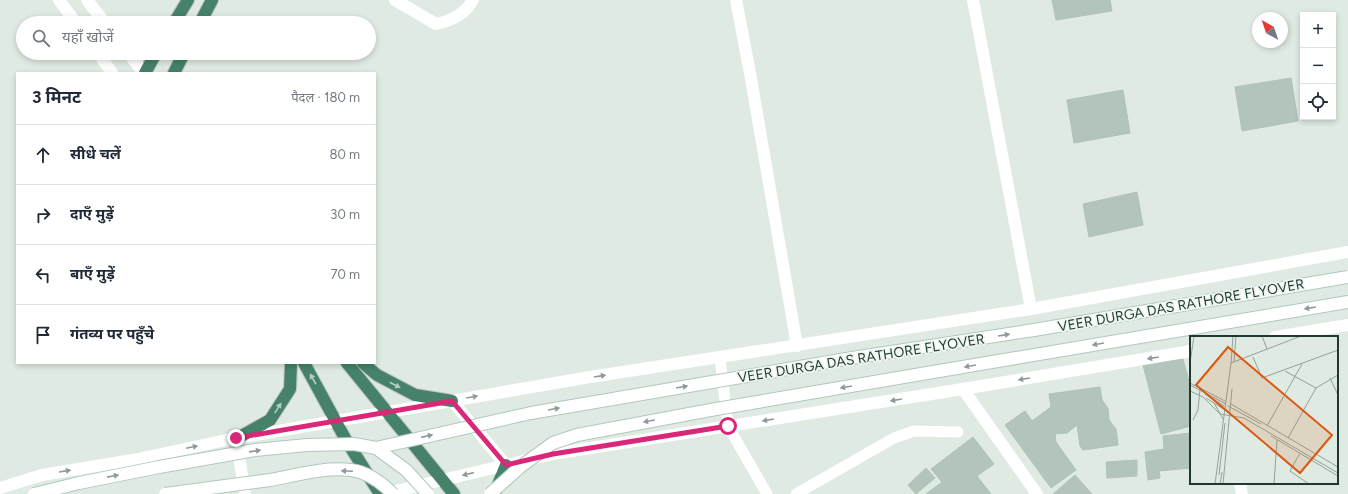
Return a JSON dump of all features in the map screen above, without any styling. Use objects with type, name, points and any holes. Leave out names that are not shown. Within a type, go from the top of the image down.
[{"type":"highway","points":[[178,16],[188,0]]},
{"type":"highway","points":[[204,16],[212,0]]},
{"type":"highway","points":[[145,72],[152,60]]},
{"type":"highway","points":[[174,72],[180,60]]},
{"type":"highway","points":[[236,438],[270,420],[290,389],[291,364]]},
{"type":"highway","points":[[305,364],[336,422],[381,494]]},
{"type":"highway","points":[[364,364],[377,375],[416,395],[452,401]]},
{"type":"highway","points":[[351,368],[454,494]]},
{"type":"highway","points":[[495,494],[506,465]]},
{"type":"street","points":[[59,0],[71,16]]},
{"type":"street","points":[[87,0],[100,16]]},
{"type":"street","points":[[395,0],[436,24],[446,22],[459,15],[472,0]]},
{"type":"street","points":[[736,0],[752,81],[797,346]]},
{"type":"street","points":[[973,0],[1031,309]]},
{"type":"street","points":[[103,60],[111,72]]},
{"type":"street","points":[[134,60],[143,72]]},
{"type":"street","points":[[0,488],[42,475],[138,459],[236,438],[336,422],[590,377],[1031,309],[1348,252]]},
{"type":"street","name":"VEER DURGA DAS RATHORE FLYOVER","points":[[34,494],[152,468],[255,450],[307,445],[354,444],[376,448],[530,412],[1348,277]]},
{"type":"street","name":"VEER DURGA DAS RATHORE FLYOVER","points":[[490,494],[520,467],[553,443],[576,435],[716,409],[1348,302]]},
{"type":"street","points":[[1281,336],[1348,325]]},
{"type":"street","points":[[381,494],[553,454],[1190,351]]},
{"type":"street","points":[[963,389],[1037,494]]},
{"type":"street","points":[[452,401],[506,465]]},
{"type":"street","points":[[236,438],[245,494]]},
{"type":"street","name":"VEER DURGA DAS RATHORE FLYOVER","points":[[376,448],[406,470],[428,494]]},
{"type":"street","points":[[164,494],[270,480],[322,470],[352,470],[368,475],[381,483],[392,494]]},
{"type":"street","points":[[42,475],[54,494]]},
{"type":"street","points":[[1240,484],[1242,494]]},
{"type":"lane","points":[[720,358],[728,426],[766,494]]},
{"type":"lane","points":[[796,494],[894,438],[907,433],[914,431],[958,432]]},
{"type":"building","points":[[1052,0],[1110,0],[1112,11],[1056,20]]},
{"type":"building","points":[[1291,78],[1298,121],[1242,131],[1235,87]]},
{"type":"building","points":[[1123,90],[1130,133],[1074,143],[1067,100]]},
{"type":"building","points":[[1137,192],[1143,225],[1089,237],[1083,204]]},
{"type":"building","points":[[1182,355],[1190,385],[1190,426],[1161,434],[1143,365]]},
{"type":"building","points":[[1100,387],[1102,400],[1108,408],[1109,420],[1116,429],[1118,445],[1083,450],[1080,446],[1077,425],[1067,433],[1055,434],[1056,442],[1076,470],[1051,488],[1005,425],[1025,411],[1032,421],[1051,407],[1049,394]]},
{"type":"building","points":[[1190,433],[1190,468],[1159,471],[1160,478],[1148,480],[1145,452],[1164,449],[1163,436]]},
{"type":"building","points":[[973,437],[994,464],[977,476],[991,494],[926,494],[942,482],[931,469]]},
{"type":"building","points":[[1137,460],[1137,476],[1107,478],[1106,462]]},
{"type":"building","points":[[926,468],[935,478],[916,494],[908,485]]},
{"type":"building","points":[[1075,475],[1092,494],[1053,494]]},
{"type":"route","points":[[236,438],[452,401],[506,465],[553,454],[728,426]]}]
